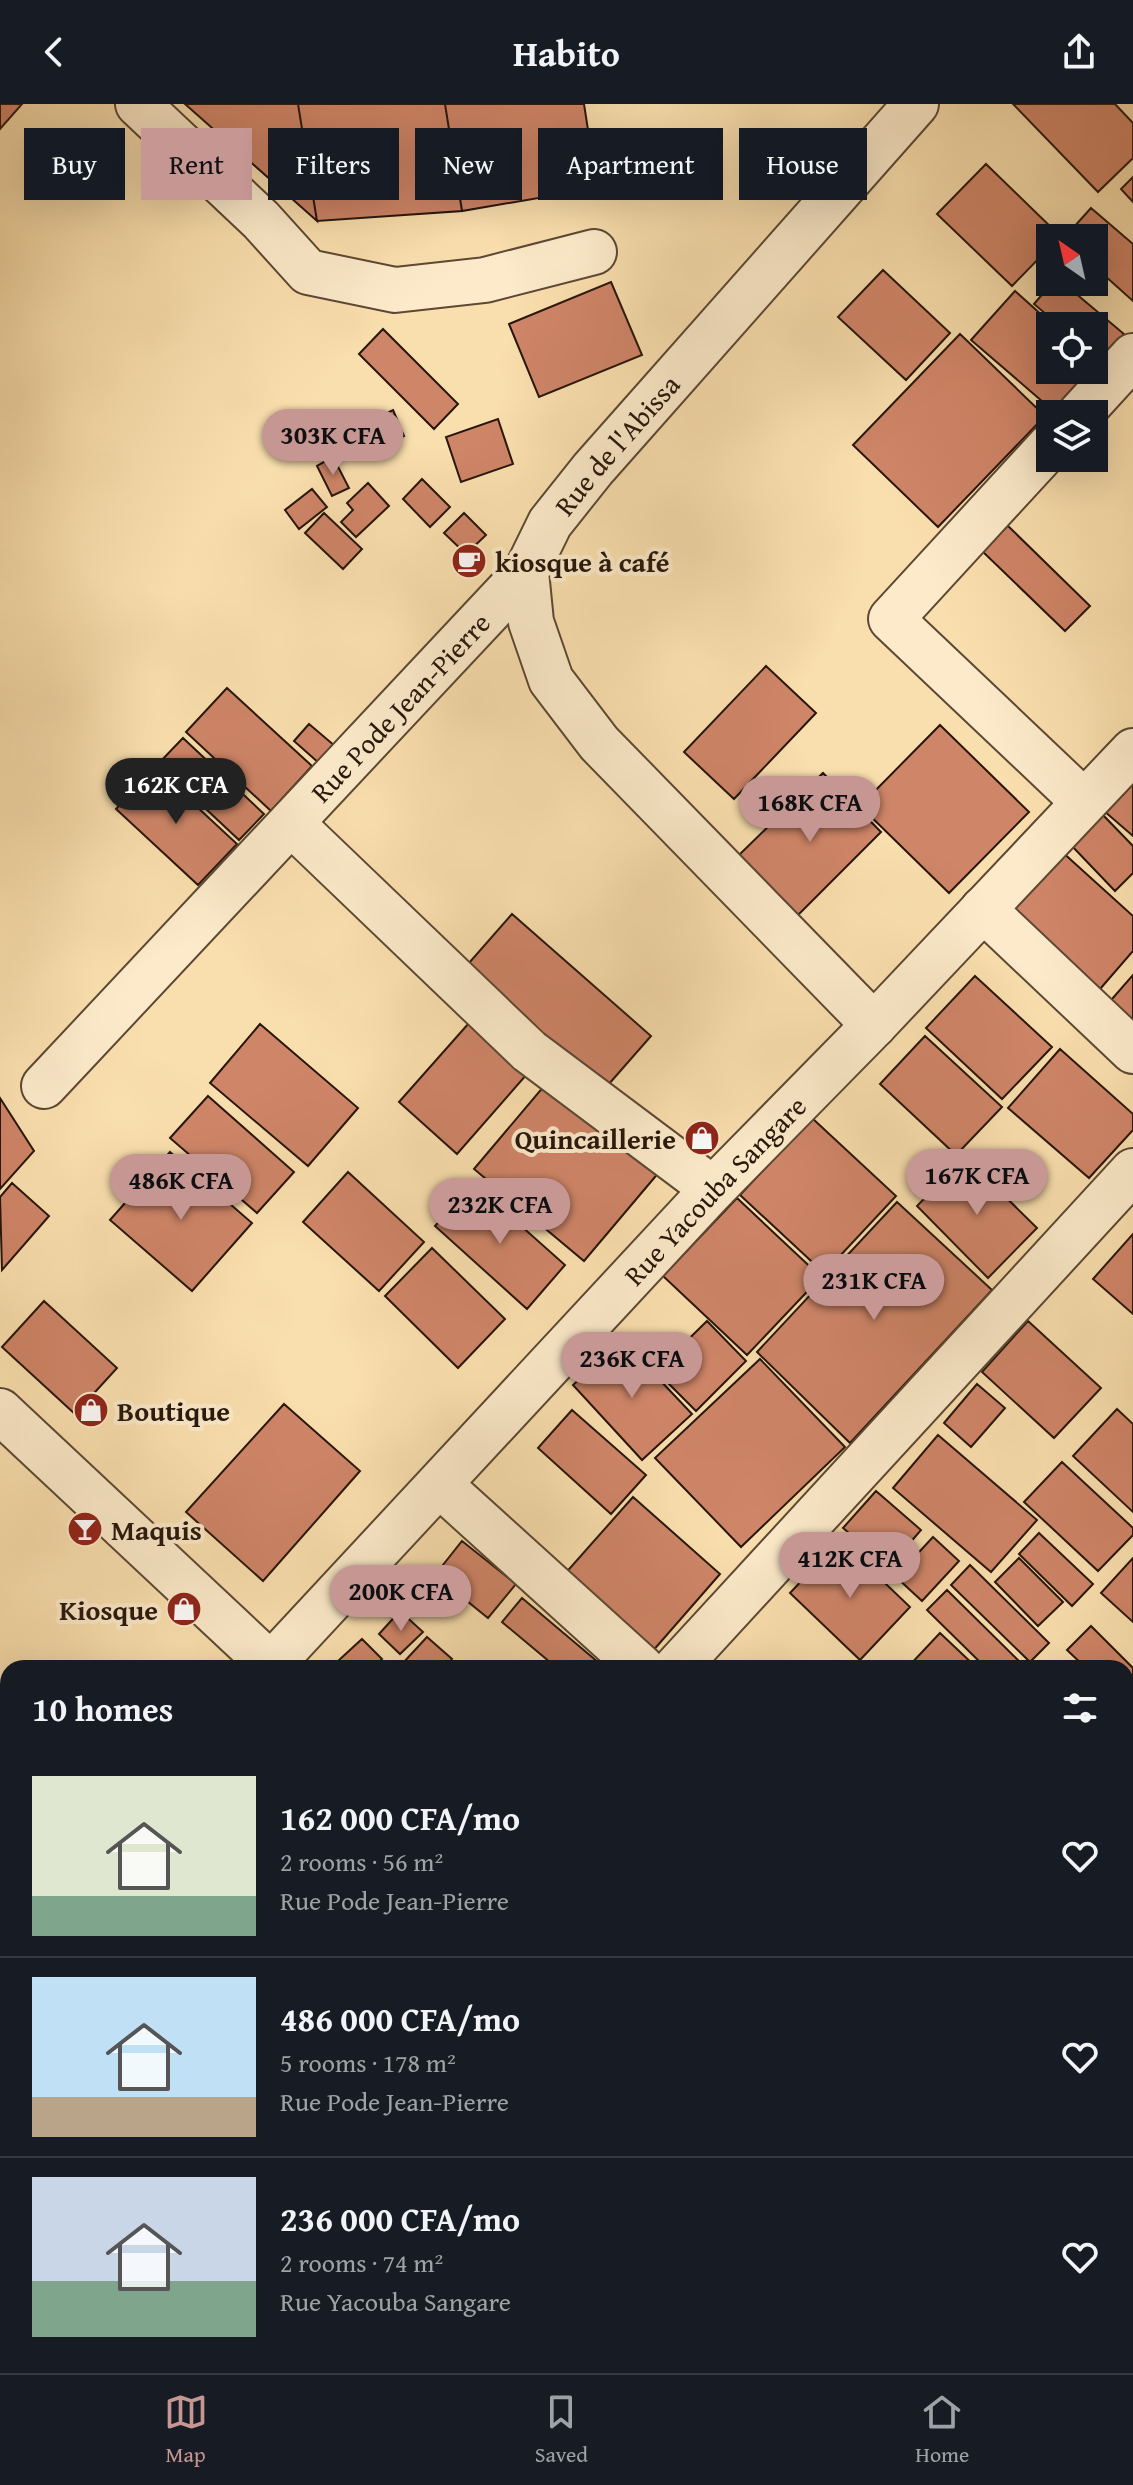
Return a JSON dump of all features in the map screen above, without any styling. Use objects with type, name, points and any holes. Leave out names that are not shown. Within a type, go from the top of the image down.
[{"type":"street","points":[[138,104],[261,220],[308,272],[395,290],[485,280],[594,252]]},
{"type":"street","name":"Rue de l'Abissa","points":[[526,572],[550,523],[593,469],[916,104]]},
{"type":"street","points":[[1093,400],[1133,356]]},
{"type":"street","points":[[1036,461],[891,619],[1084,802]]},
{"type":"street","points":[[526,572],[531,622],[551,680],[599,743],[874,1025]]},
{"type":"street","name":"Rue Pode Jean-Pierre","points":[[44,1086],[526,572]]},
{"type":"street","name":"Rue Yacouba Sangare","points":[[276,1660],[713,1189],[874,1025],[1133,751]]},
{"type":"street","points":[[291,823],[529,1051],[713,1189]]},
{"type":"street","points":[[983,909],[1133,1051]]},
{"type":"street","points":[[698,1660],[1133,1171]]},
{"type":"street","points":[[0,1411],[264,1660]]},
{"type":"street","points":[[440,1485],[633,1660]]},
{"type":"building","points":[[0,104],[22,104],[0,129]]},
{"type":"building","points":[[185,104],[298,104],[302,128],[268,128],[268,178],[252,163],[252,128],[212,128]]},
{"type":"building","points":[[298,104],[445,104],[449,128],[415,128],[415,200],[460,200],[462,211],[317,221],[314,200],[399,200],[399,128],[302,128]]},
{"type":"building","points":[[445,104],[584,104],[588,128],[538,128],[538,198],[462,211],[460,200],[522,200],[522,128],[449,128]]},
{"type":"building","points":[[1013,104],[1115,104],[1133,123],[1133,158],[1098,192]]},
{"type":"building","points":[[986,164],[1048,224],[1036,224],[1036,261],[1012,286],[937,214]]},
{"type":"building","points":[[1133,177],[1133,202],[1121,189]]},
{"type":"building","points":[[293,200],[314,200],[317,221]]},
{"type":"building","points":[[1091,208],[1133,244],[1133,301],[1108,279],[1108,224],[1077,224]]},
{"type":"building","points":[[883,270],[950,333],[906,380],[838,317]]},
{"type":"building","points":[[611,282],[642,355],[539,397],[509,324]]},
{"type":"building","points":[[1015,291],[1038,312],[1036,384],[1083,384],[1069,400],[1041,400],[971,340]]},
{"type":"building","points":[[1041,296],[1079,296],[1098,312],[1043,312],[1034,304]]},
{"type":"building","points":[[1108,321],[1124,334],[1108,353]]},
{"type":"building","points":[[383,329],[458,404],[434,429],[359,354]]},
{"type":"building","points":[[960,334],[1036,407],[1036,425],[938,527],[853,445]]},
{"type":"building","points":[[393,410],[404,436],[383,446],[372,420]]},
{"type":"building","points":[[498,419],[513,464],[461,482],[446,437]]},
{"type":"building","points":[[333,457],[349,488],[332,496],[317,466]]},
{"type":"building","points":[[422,479],[450,507],[430,527],[403,499]]},
{"type":"building","points":[[368,483],[389,506],[356,537],[341,522],[353,510],[347,503]]},
{"type":"building","points":[[312,489],[327,507],[299,529],[285,510]]},
{"type":"building","points":[[324,513],[362,549],[343,569],[305,533]]},
{"type":"building","points":[[464,513],[486,535],[466,554],[444,533]]},
{"type":"building","points":[[1006,524],[1090,606],[1065,631],[981,550]]},
{"type":"building","points":[[766,666],[816,713],[734,799],[684,752]]},
{"type":"building","points":[[227,688],[312,766],[271,811],[186,732]]},
{"type":"building","points":[[309,724],[335,746],[320,764],[294,741]]},
{"type":"building","points":[[940,725],[1029,812],[949,893],[860,806]]},
{"type":"building","points":[[183,738],[264,814],[239,840],[158,764]]},
{"type":"building","points":[[155,768],[237,844],[198,885],[116,809]]},
{"type":"building","points":[[823,773],[881,832],[798,915],[738,856]]},
{"type":"building","points":[[1133,778],[1133,836],[1104,811]]},
{"type":"building","points":[[1102,814],[1133,846],[1133,873],[1115,891],[1070,844]]},
{"type":"building","points":[[1060,850],[1133,916],[1133,951],[1094,996],[1002,915]]},
{"type":"building","points":[[512,914],[651,1036],[601,1093],[462,971]]},
{"type":"building","points":[[1133,975],[1133,1032],[1105,1007]]},
{"type":"building","points":[[975,976],[1052,1047],[1002,1099],[926,1028]]},
{"type":"building","points":[[469,1023],[527,1074],[457,1154],[399,1102]]},
{"type":"building","points":[[260,1024],[358,1108],[308,1166],[210,1083]]},
{"type":"building","points":[[925,1036],[1002,1107],[956,1155],[880,1084]]},
{"type":"building","points":[[1060,1049],[1133,1114],[1133,1130],[1089,1178],[1008,1108]]},
{"type":"building","points":[[550,1079],[660,1171],[584,1261],[474,1169]]},
{"type":"building","points":[[208,1096],[294,1172],[257,1213],[170,1138]]},
{"type":"building","points":[[0,1098],[34,1151],[0,1189]]},
{"type":"building","points":[[812,1118],[896,1196],[824,1273],[740,1195]]},
{"type":"building","points":[[170,1152],[252,1223],[192,1291],[110,1220]]},
{"type":"building","points":[[965,1157],[1037,1228],[988,1278],[917,1206]]},
{"type":"building","points":[[348,1172],[424,1242],[379,1291],[303,1222]]},
{"type":"building","points":[[12,1183],[49,1216],[2,1270],[0,1197]]},
{"type":"building","points":[[474,1184],[565,1265],[527,1309],[435,1226]]},
{"type":"building","points":[[737,1198],[821,1277],[747,1355],[663,1276]]},
{"type":"building","points":[[897,1202],[992,1290],[850,1443],[757,1352]]},
{"type":"building","points":[[1133,1234],[1133,1314],[1093,1279]]},
{"type":"building","points":[[432,1248],[505,1319],[458,1368],[385,1296]]},
{"type":"building","points":[[44,1301],[117,1368],[75,1414],[2,1347]]},
{"type":"building","points":[[707,1321],[746,1361],[696,1411],[656,1371]]},
{"type":"building","points":[[1028,1321],[1101,1388],[1054,1438],[982,1372]]},
{"type":"building","points":[[622,1340],[692,1414],[642,1460],[573,1385]]},
{"type":"building","points":[[760,1359],[845,1447],[741,1547],[655,1458]]},
{"type":"building","points":[[977,1384],[1005,1408],[971,1447],[944,1423]]},
{"type":"building","points":[[284,1404],[360,1471],[263,1581],[186,1512]]},
{"type":"building","points":[[1117,1409],[1133,1424],[1133,1512],[1073,1456]]},
{"type":"building","points":[[572,1410],[646,1475],[611,1514],[538,1448]]},
{"type":"building","points":[[938,1435],[1037,1520],[991,1572],[893,1488]]},
{"type":"building","points":[[1062,1462],[1133,1528],[1133,1535],[1098,1571],[1024,1502]]},
{"type":"building","points":[[876,1491],[921,1530],[889,1567],[843,1528]]},
{"type":"building","points":[[633,1497],[720,1574],[651,1653],[563,1576]]},
{"type":"building","points":[[1039,1533],[1093,1584],[1072,1606],[1019,1554]]},
{"type":"building","points":[[933,1537],[959,1561],[922,1601],[896,1577]]},
{"type":"building","points":[[840,1540],[910,1607],[860,1660],[790,1593]]},
{"type":"building","points":[[462,1541],[516,1584],[488,1618],[435,1575]]},
{"type":"building","points":[[1019,1558],[1063,1602],[1038,1626],[995,1582]]},
{"type":"building","points":[[1133,1558],[1133,1622],[1101,1593]]},
{"type":"building","points":[[970,1565],[1049,1643],[1032,1660],[1028,1660],[951,1585]]},
{"type":"building","points":[[947,1590],[1018,1660],[978,1660],[927,1610]]},
{"type":"building","points":[[522,1598],[596,1660],[547,1660],[502,1622]]},
{"type":"building","points":[[400,1611],[423,1632],[400,1654],[379,1634]]},
{"type":"building","points":[[1091,1626],[1125,1660],[1078,1660],[1067,1650]]},
{"type":"building","points":[[940,1633],[969,1660],[915,1660]]},
{"type":"building","points":[[427,1637],[452,1659],[451,1660],[406,1660]]},
{"type":"building","points":[[362,1639],[382,1659],[381,1660],[339,1660]]},
{"type":"place","name":"kiosque à café","points":[[469,561]]},
{"type":"place","name":"Quincaillerie","points":[[702,1138]]},
{"type":"place","name":"Boutique","points":[[91,1410]]},
{"type":"place","name":"Maquis","points":[[85,1529]]},
{"type":"place","name":"Kiosque","points":[[184,1609]]}]
